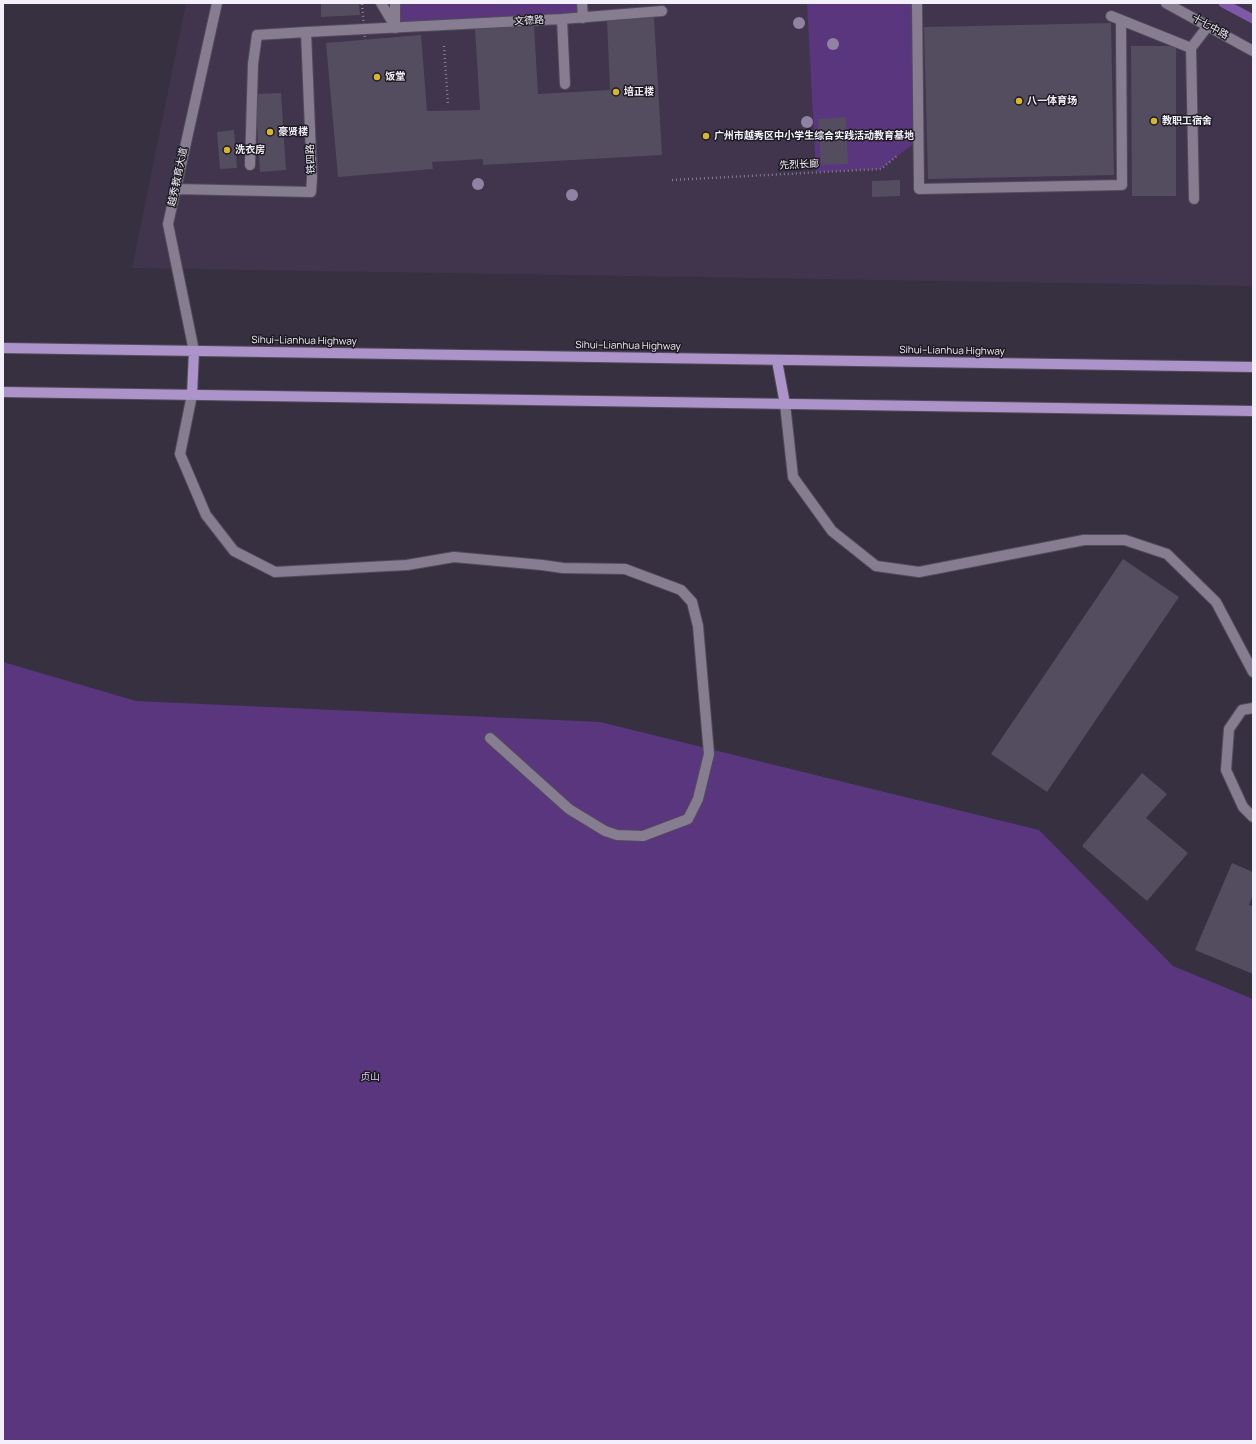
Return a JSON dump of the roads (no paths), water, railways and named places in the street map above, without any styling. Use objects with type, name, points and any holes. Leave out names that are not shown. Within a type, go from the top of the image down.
[{"type":"main road","name":"Sihui–Lianhua Highway","points":[[3,348],[777,361],[1253,367]]},
{"type":"main road","points":[[192,395],[194,351]]},
{"type":"main road","points":[[777,361],[785,404]]},
{"type":"main road","points":[[3,392],[1253,411]]},
{"type":"street","name":"越秀教育大道","points":[[194,351],[168,224],[216,3]]},
{"type":"street","points":[[380,3],[396,28]]},
{"type":"street","points":[[395,3],[396,28]]},
{"type":"street","points":[[582,3],[583,18]]},
{"type":"street","points":[[917,3],[918,140],[920,189],[1122,185],[1121,21]]},
{"type":"street","name":"十七中路","points":[[1166,3],[1253,51]]},
{"type":"street","name":"文德路","points":[[396,28],[583,18],[662,11]]},
{"type":"street","points":[[1111,16],[1191,48]]},
{"type":"street","points":[[562,19],[565,84]]},
{"type":"street","points":[[1194,199],[1191,48],[1208,26]]},
{"type":"street","points":[[250,165],[254,64],[257,35],[396,28]]},
{"type":"street","name":"铁四路","points":[[176,189],[311,192],[312,178],[306,32]]},
{"type":"street","points":[[192,395],[180,454],[206,515],[234,551],[274,572],[407,565],[454,557],[542,564],[563,568],[625,569],[681,590],[692,602],[698,626],[709,754],[698,799],[688,819],[643,836],[617,835],[605,831],[569,809],[490,738]]},
{"type":"street","points":[[785,404],[793,477],[832,531],[876,566],[919,572],[1084,540],[1125,540],[1167,554],[1216,602],[1253,672]]},
{"type":"street","points":[[1253,708],[1242,710],[1229,729],[1226,770],[1243,807],[1253,817]]},
{"type":"waterway","points":[[1223,3],[1253,19]]},
{"type":"place","name":"饭堂","points":[[377,77]]},
{"type":"place","name":"培正楼","points":[[616,92]]},
{"type":"place","name":"八一体育场","points":[[1019,101]]},
{"type":"place","name":"教职工宿舍","points":[[1154,121]]},
{"type":"place","name":"豪贤楼","points":[[270,132]]},
{"type":"place","name":"广州市越秀区中小学生综合实践活动教育基地","points":[[706,136]]},
{"type":"place","name":"洗衣房","points":[[227,150]]},
{"type":"park label","name":"贞山","points":[[370,1077]]}]
